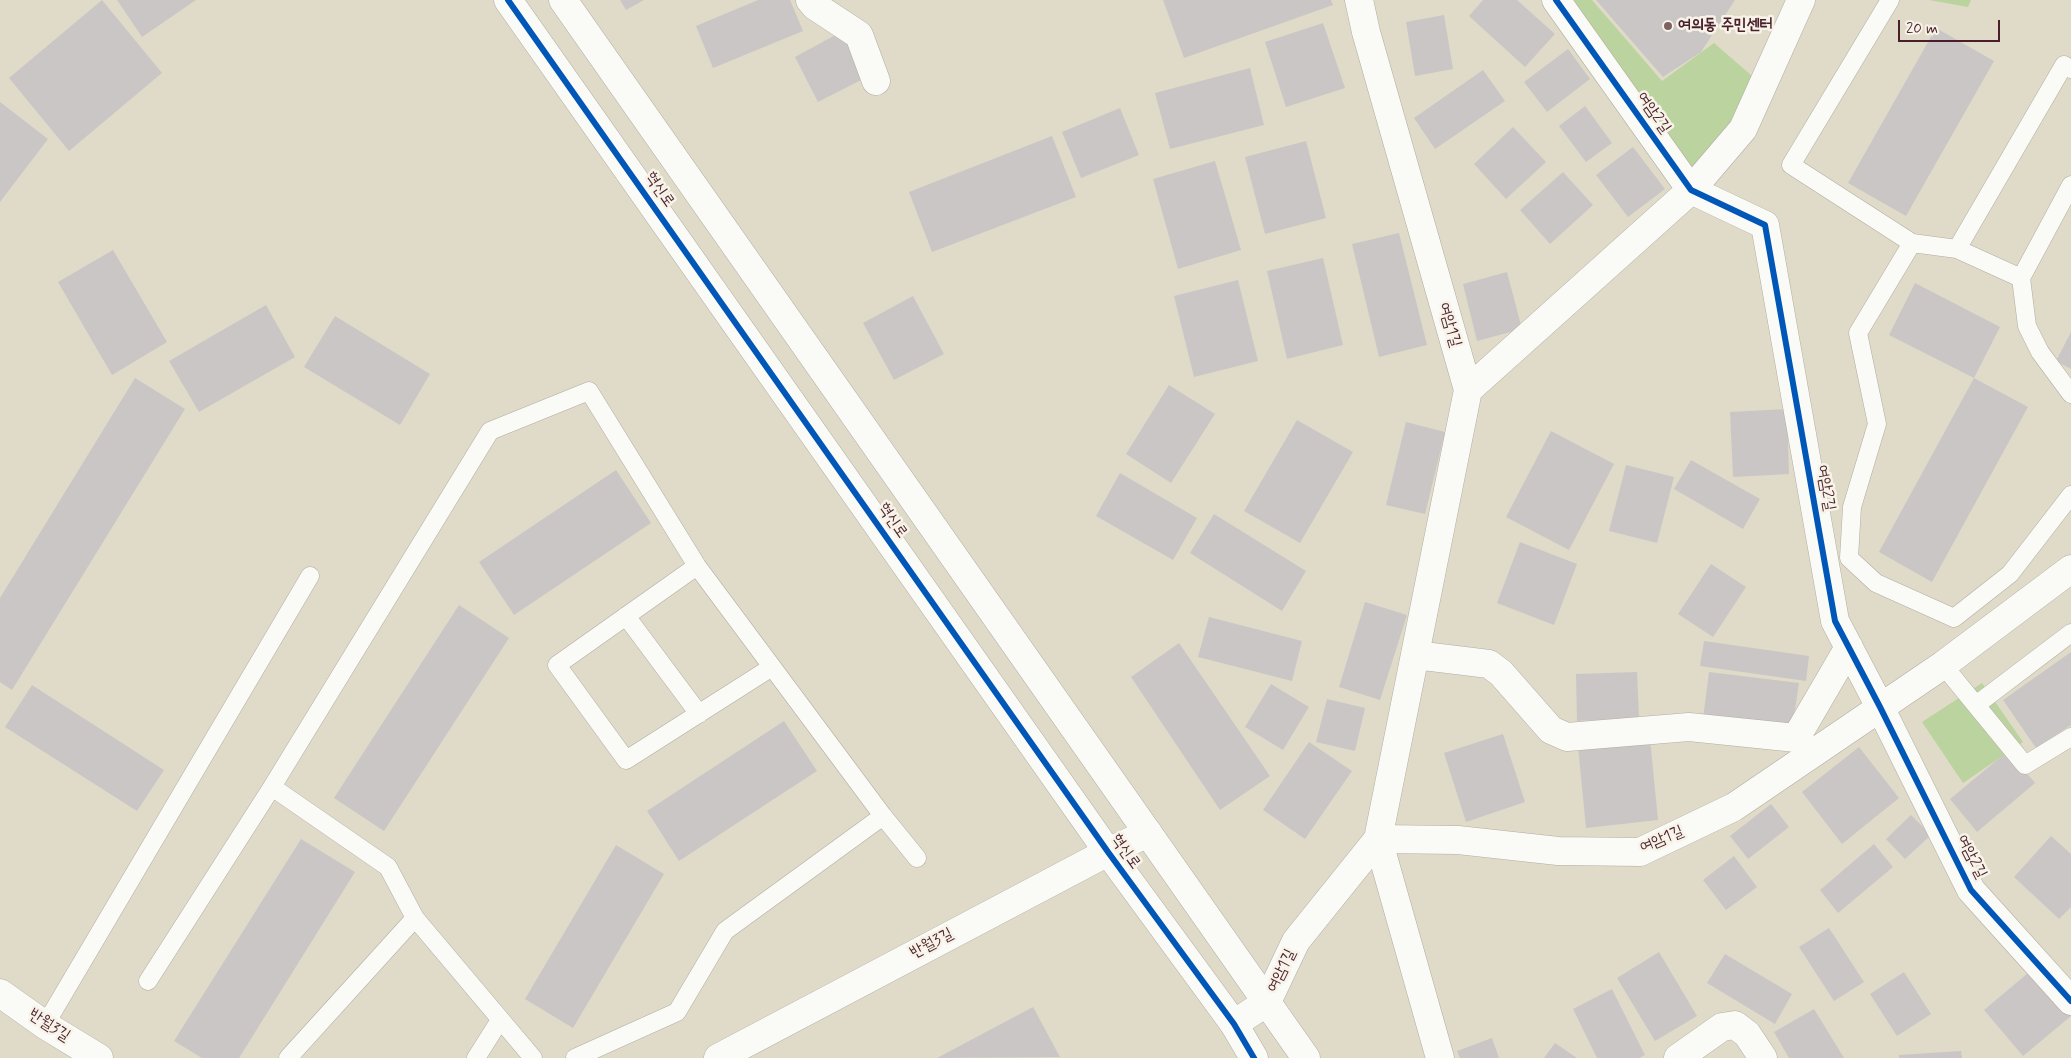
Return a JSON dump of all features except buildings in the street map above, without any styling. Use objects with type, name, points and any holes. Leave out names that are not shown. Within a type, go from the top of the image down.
[{"type":"street","name":"혁신로","points":[[508,0],[1108,852],[1234,1024],[1254,1058]]},
{"type":"street","name":"혁신로","points":[[563,0],[1306,1058]]},
{"type":"street","points":[[810,0],[815,6],[859,35],[876,81]]},
{"type":"street","name":"여암1길","points":[[1359,0],[1366,32],[1468,390],[1378,839],[1440,1058]]},
{"type":"street","name":"여암2길","points":[[1556,0],[1691,190],[1764,225],[1835,621],[1971,890],[2071,1001]]},
{"type":"street","points":[[1468,390],[1691,190],[1743,129],[1802,0]]},
{"type":"street","name":"여암1길","points":[[1378,839],[1458,840],[1558,851],[1640,852],[1734,807],[1943,664],[2071,569]]},
{"type":"street","points":[[1415,655],[1489,664],[1501,672],[1551,730],[1567,737],[1689,726],[1796,738],[1849,647]]},
{"type":"street","name":"반월3길","points":[[718,1058],[1108,852],[1148,833]]},
{"type":"street","name":"여암1길","points":[[1234,1024],[1267,1002],[1296,941],[1378,839]]},
{"type":"street","name":"반월3길","points":[[0,993],[45,1025],[99,1058]]},
{"type":"street","points":[[1678,1058],[1722,1027],[1735,1025],[1747,1034],[1763,1058]]},
{"type":"lane","points":[[1890,0],[1791,164],[1912,243],[1957,248],[2021,278]]},
{"type":"lane","points":[[1957,248],[2064,65],[2071,69]]},
{"type":"lane","points":[[2071,184],[2021,278],[2027,326],[2040,352],[2071,394]]},
{"type":"lane","points":[[1912,243],[1858,333],[1877,424],[1852,507],[1849,558],[1876,583],[1954,618],[2010,574],[2071,495]]},
{"type":"lane","points":[[148,981],[272,787],[490,431],[589,392],[697,566],[883,816],[917,858]]},
{"type":"lane","points":[[697,566],[558,665],[626,760],[772,667]]},
{"type":"lane","points":[[45,1025],[310,576]]},
{"type":"lane","points":[[626,616],[699,714]]},
{"type":"lane","points":[[1976,705],[2071,633]]},
{"type":"lane","points":[[1943,664],[2025,765],[2071,737]]},
{"type":"lane","points":[[272,787],[388,866],[415,918],[533,1058]]},
{"type":"lane","points":[[575,1058],[676,1012],[725,931],[883,816]]},
{"type":"lane","points":[[288,1058],[415,918]]},
{"type":"lane","points":[[476,1058],[500,1020]]},
{"type":"green space","points":[[1561,0],[1592,0],[1662,81],[1714,43],[1759,82],[1692,183]]},
{"type":"green space","points":[[1929,0],[1971,0],[1968,7]]},
{"type":"green space","points":[[1982,683],[2023,742],[1963,783],[1922,722]]},
{"type":"cycle path","points":[[508,0],[1108,852],[1234,1024],[1254,1058]]},
{"type":"cycle path","points":[[1556,0],[1691,190],[1765,225],[1835,621],[1971,890],[2071,1001]]},
{"type":"place","name":"여의동 주민센터","points":[[1668,26]]}]
